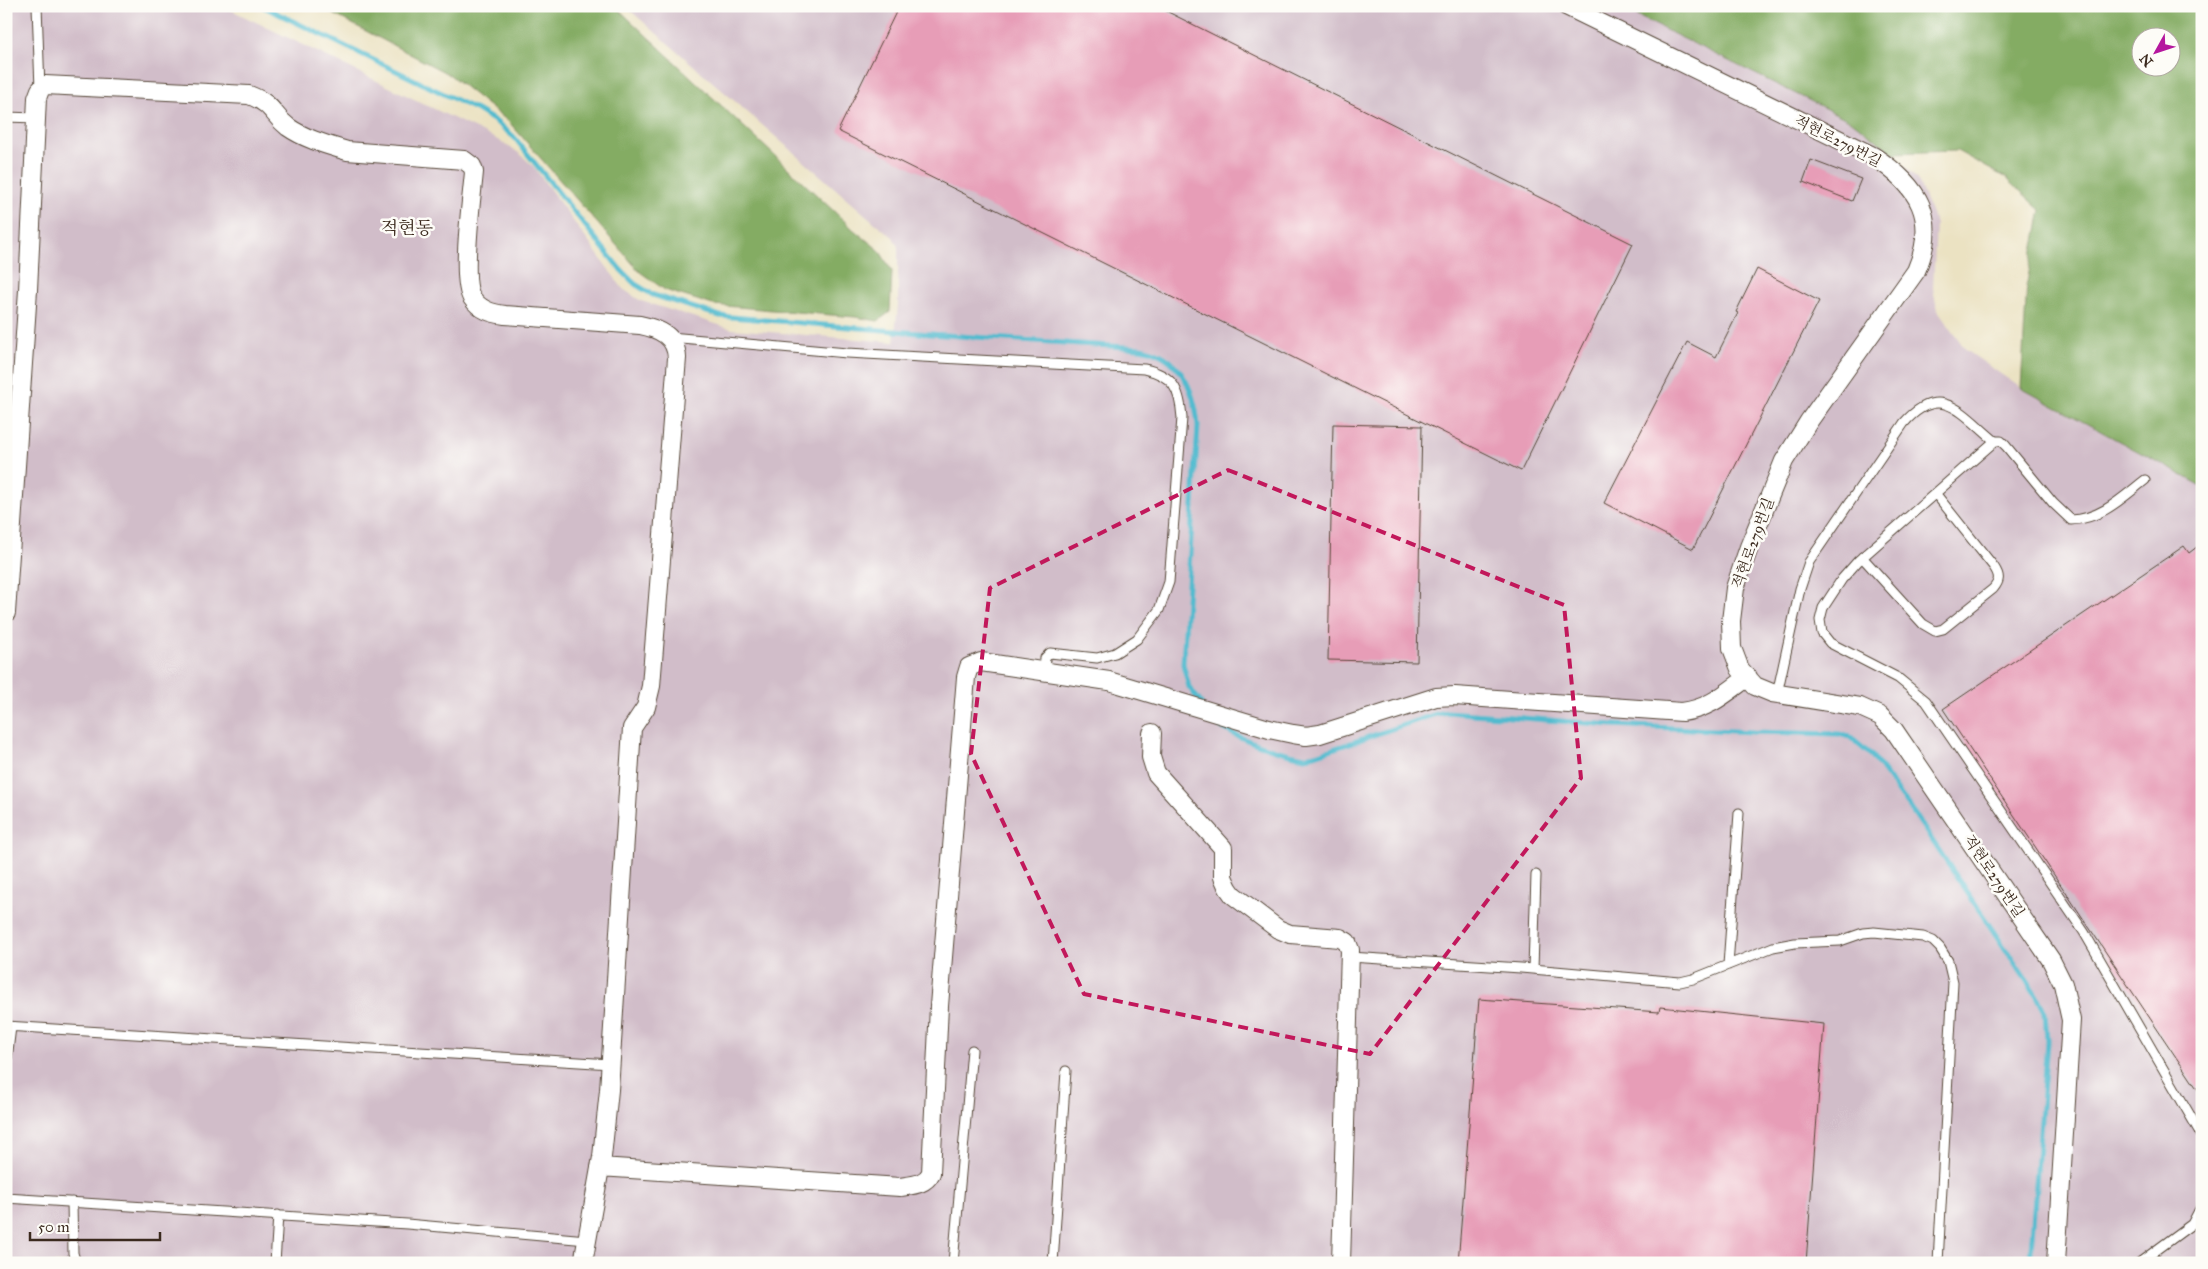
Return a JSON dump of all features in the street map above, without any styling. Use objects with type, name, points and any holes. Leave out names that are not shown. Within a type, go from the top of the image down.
[{"type":"street","name":"적현로279번길","points":[[1566,6],[1873,156],[1893,169],[1910,186],[1922,208],[1927,230],[1924,254],[1916,272],[1792,446],[1784,461],[1749,547],[1735,588],[1731,621],[1732,648],[1740,669],[1755,686],[1777,694],[1860,707],[1880,716],[1894,730],[2051,960],[2069,1005],[2071,1020],[2056,1263]]},
{"type":"street","points":[[6,613],[28,290],[37,98],[40,90],[45,85],[249,95],[270,106],[287,126],[328,145],[364,152],[464,160],[472,166],[474,172],[467,269],[468,289],[472,298],[481,308],[489,312],[505,315],[640,325],[658,329],[670,337],[676,348],[677,358],[651,686],[646,707],[632,728],[611,1064],[600,1167],[583,1263]]},
{"type":"street","points":[[600,1167],[900,1187],[920,1184],[928,1179],[931,1173],[939,1006],[966,677],[969,667],[981,662],[1109,681],[1240,720],[1306,736],[1320,734],[1422,700],[1455,696],[1682,712],[1707,706],[1748,677]]},
{"type":"street","points":[[1152,732],[1151,757],[1156,773],[1223,848],[1223,877],[1233,895],[1278,929],[1290,934],[1340,938],[1347,942],[1350,950],[1341,1263]]},
{"type":"lane","points":[[37,6],[40,90]]},
{"type":"lane","points":[[6,117],[36,118]]},
{"type":"lane","points":[[670,337],[847,353],[1144,369],[1166,377],[1176,386],[1181,403],[1182,418],[1171,566],[1166,596],[1147,628],[1128,646],[1097,658],[1050,653],[1045,658],[1044,671]]},
{"type":"lane","points":[[1777,694],[1800,589],[1809,562],[1914,411],[1925,405],[1941,403],[1951,405],[1995,441],[2001,441],[2053,503],[2071,520],[2083,520],[2099,515],[2145,480]]},
{"type":"lane","points":[[1995,441],[1862,557],[1842,578],[1823,608],[1820,620],[1822,633],[1830,643],[1898,678],[1926,701],[2084,932],[2202,1136]]},
{"type":"lane","points":[[1862,557],[1923,624],[1935,631],[1943,629],[1993,589],[1998,582],[1998,574],[1994,567],[1935,493]]},
{"type":"lane","points":[[1728,965],[1739,813]]},
{"type":"lane","points":[[1533,969],[1536,875]]},
{"type":"lane","points":[[1350,957],[1533,969],[1680,982],[1693,980],[1778,946],[1795,943],[1840,941],[1863,933],[1923,936],[1940,948],[1952,970],[1953,982],[1938,1263]]},
{"type":"lane","points":[[6,1067],[9,1026],[611,1064]]},
{"type":"lane","points":[[953,1263],[972,1050]]},
{"type":"lane","points":[[1053,1263],[1066,1071]]},
{"type":"lane","points":[[6,1198],[407,1224],[587,1240]]},
{"type":"lane","points":[[72,1202],[73,1253],[76,1263]]},
{"type":"lane","points":[[2139,1263],[2186,1228],[2201,1212]]},
{"type":"lane","points":[[275,1263],[278,1215]]},
{"type":"highlighted area","points":[[1228,470],[1564,605],[1581,778],[1370,1054],[1084,994],[971,754],[990,588]]},
{"type":"shaded area","points":[[6,6],[223,6],[498,140],[519,153],[533,166],[623,289],[641,301],[732,329],[894,342],[898,305],[898,247],[893,237],[625,6],[1617,6],[1853,122],[1893,153],[1918,181],[1936,224],[1933,288],[1937,309],[1966,350],[2021,388],[2202,486],[2202,1263],[6,1263]]},
{"type":"green space","points":[[318,6],[615,6],[854,230],[879,250],[892,271],[890,312],[878,321],[855,317],[713,305],[665,290],[640,272],[509,122],[450,75]]},
{"type":"green space","points":[[1617,6],[2202,6],[2202,486],[2021,388],[2027,282],[2041,210],[2006,178],[1957,151],[1893,153],[1853,122]]},
{"type":"building","points":[[899,6],[1156,6],[1633,244],[1521,471],[838,131]]},
{"type":"building","points":[[1811,160],[1861,179],[1852,201],[1803,182]]},
{"type":"building","points":[[1757,269],[1819,301],[1693,549],[1604,503],[1687,342],[1716,357]]},
{"type":"building","points":[[1333,424],[1422,426],[1417,662],[1328,660]]},
{"type":"building","points":[[2202,543],[2202,1096],[1943,709],[2184,546],[2189,553]]},
{"type":"building","points":[[1479,999],[1659,1012],[1660,1007],[1824,1024],[1806,1263],[1458,1263]]},
{"type":"waterway","points":[[262,6],[477,110],[495,121],[514,137],[620,269],[635,284],[653,295],[720,316],[930,334],[1140,348],[1166,358],[1183,376],[1189,387],[1198,426],[1183,664],[1189,687],[1201,703]]},
{"type":"waterway","points":[[1212,718],[1229,732],[1241,738],[1282,752],[1305,757],[1447,712],[1612,725],[1839,734],[1850,737],[1872,756],[1909,806],[2037,996],[2045,1012],[2047,1041],[2030,1263]]},
{"type":"district","name":"적현동","points":[[407,228]]}]
